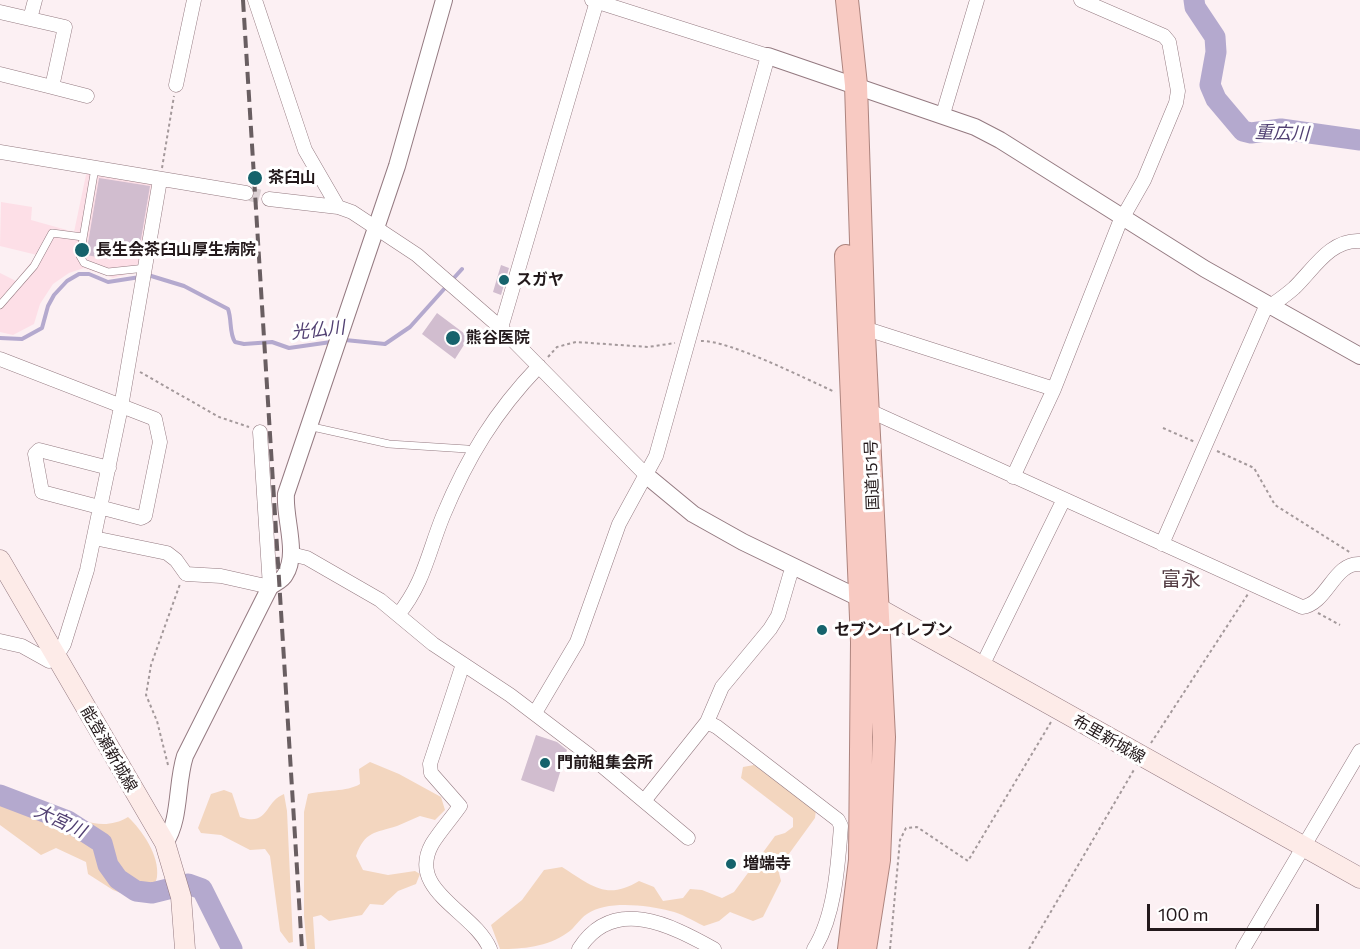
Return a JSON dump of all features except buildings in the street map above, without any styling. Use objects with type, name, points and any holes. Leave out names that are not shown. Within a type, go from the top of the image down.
[{"type":"highway","name":"国道151号","points":[[841,0],[849,83],[870,411],[868,603],[862,642],[861,831],[856,902],[849,949]]},
{"type":"highway","name":"国道151号","points":[[847,0],[868,603],[884,737],[883,814],[866,949]]},
{"type":"main road","name":"能登瀬新城線","points":[[0,560],[165,843],[177,877],[181,897],[185,949]]},
{"type":"main road","name":"布里新城線","points":[[868,603],[1360,878]]},
{"type":"street","points":[[30,19],[35,0]]},
{"type":"street","points":[[176,85],[194,0]]},
{"type":"street","points":[[255,0],[305,150],[338,207]]},
{"type":"street","points":[[165,843],[172,832],[178,776],[185,756],[270,587],[284,576],[291,554],[285,507],[286,494],[397,166],[444,0]]},
{"type":"street","points":[[944,114],[977,0]]},
{"type":"street","points":[[1013,477],[1054,389],[1123,217],[1144,180],[1176,103],[1178,91],[1169,42],[1164,36],[1081,0]]},
{"type":"street","points":[[501,328],[594,1],[944,114],[1000,140],[1269,306],[1360,356]]},
{"type":"street","points":[[0,12],[65,27],[52,87]]},
{"type":"street","points":[[535,713],[577,642],[619,524],[656,456],[688,335],[768,56]]},
{"type":"street","points":[[0,74],[87,96]]},
{"type":"street","points":[[0,152],[246,193]]},
{"type":"street","points":[[0,641],[22,646],[49,661],[56,657],[64,644],[94,538],[110,468],[146,273],[160,180]]},
{"type":"street","points":[[269,199],[338,207],[376,227],[452,283],[539,366],[610,442],[693,514],[743,542],[868,603]]},
{"type":"street","points":[[1162,544],[1264,311],[1294,288],[1323,256],[1336,247],[1360,242]]},
{"type":"street","points":[[864,335],[873,331],[1054,389]]},
{"type":"street","points":[[0,359],[155,419],[160,441],[145,516],[141,518],[42,492],[35,454],[39,450],[110,468]]},
{"type":"street","points":[[398,615],[420,584],[435,536],[490,423],[539,366]]},
{"type":"street","points":[[870,411],[1302,607],[1308,606],[1347,566],[1358,564]]},
{"type":"street","points":[[260,432],[270,587]]},
{"type":"street","points":[[982,666],[1064,499]]},
{"type":"street","points":[[94,538],[167,553],[176,560],[186,574],[221,576],[270,587]]},
{"type":"street","points":[[291,554],[307,558],[364,588],[463,664],[535,713],[688,838]]},
{"type":"street","points":[[644,801],[707,722],[723,687],[778,616],[790,575],[795,567]]},
{"type":"street","points":[[463,664],[430,764],[431,773],[460,806],[432,845],[426,870],[430,884],[484,934],[490,949]]},
{"type":"street","points":[[707,722],[717,727],[838,820],[841,826],[836,877],[823,928],[814,949]]},
{"type":"street","points":[[1243,949],[1360,751]]},
{"type":"street","points":[[579,949],[593,931],[632,917],[662,923],[714,949]]},
{"type":"lane","points":[[94,168],[80,256],[84,263],[95,269],[146,273]]},
{"type":"lane","points":[[0,305],[34,266],[52,233],[83,237]]},
{"type":"lane","points":[[308,426],[389,444],[467,449],[474,452]]},
{"type":"path","points":[[160,180],[176,85]]},
{"type":"path","points":[[128,369],[146,374],[219,417],[260,432]]},
{"type":"path","points":[[1163,428],[1205,447],[1233,456],[1254,468],[1275,505],[1344,547],[1354,556],[1358,564]]},
{"type":"path","points":[[168,767],[147,689],[159,640],[186,574]]},
{"type":"path","points":[[1308,606],[1340,625]]},
{"type":"path","points":[[890,949],[900,840],[906,828],[917,827],[968,861],[1058,709]]},
{"type":"shaded area","name":"長生会茶臼山厚生病院","points":[[87,170],[156,182],[142,270],[113,278],[84,268],[69,273],[53,284],[40,304],[34,324],[13,335],[0,332],[0,273],[16,281],[37,255],[0,246],[1,202],[32,207],[31,220],[74,232]]},
{"type":"shaded area","points":[[370,762],[399,774],[441,797],[445,810],[435,820],[420,816],[367,837],[356,856],[363,870],[388,875],[415,871],[420,874],[416,884],[398,891],[383,905],[370,904],[362,915],[329,921],[321,915],[313,917],[315,949],[307,949],[304,916],[304,812],[308,794],[355,787],[360,784],[359,769]]},
{"type":"shaded area","points":[[754,765],[816,810],[815,818],[778,869],[781,881],[763,917],[753,921],[730,912],[719,921],[704,926],[670,911],[616,905],[587,914],[570,931],[559,938],[526,948],[500,949],[491,925],[522,900],[544,870],[562,867],[590,885],[608,890],[617,890],[639,881],[654,887],[663,901],[683,898],[690,889],[702,890],[722,898],[734,892],[775,836],[793,827],[793,818],[741,778],[743,767]]},
{"type":"shaded area","points":[[224,790],[232,793],[240,817],[249,819],[261,816],[273,802],[284,794],[287,811],[293,942],[289,943],[280,931],[270,856],[265,849],[250,850],[221,835],[201,833],[198,828],[211,794]]},
{"type":"shaded area","points":[[24,795],[89,822],[115,823],[128,817],[144,836],[153,852],[157,869],[155,884],[139,900],[113,890],[88,874],[86,862],[56,848],[41,855],[0,825],[0,799]]},
{"type":"waterway","name":"重広川","points":[[1194,0],[1195,7],[1215,37],[1216,52],[1210,85],[1216,99],[1243,131],[1251,133],[1281,129],[1360,140]]},
{"type":"waterway","name":"光仏川","points":[[345,340],[385,344],[410,327],[462,269]]},
{"type":"waterway","name":"光仏川","points":[[0,338],[22,339],[42,328],[48,306],[54,295],[67,281],[79,274],[89,274],[108,282],[140,277]]},
{"type":"waterway","name":"光仏川","points":[[148,275],[184,286],[228,309],[235,342],[244,344],[272,342],[289,348],[331,342]]},
{"type":"waterway","name":"大宮川","points":[[0,795],[68,821],[102,843],[108,865],[118,879],[136,891],[152,893],[188,884],[202,889],[232,949]]},
{"type":"tunnel","points":[[246,193],[269,199]]},
{"type":"railway","points":[[243,0],[302,949]]},
{"type":"place","name":"茶臼山","points":[[255,178]]},
{"type":"place","name":"長生会茶臼山厚生病院","points":[[82,250]]},
{"type":"place","name":"スガヤ","points":[[504,280]]},
{"type":"place","name":"熊谷医院","points":[[453,338]]},
{"type":"place","name":"セブン-イレブン","points":[[822,630]]},
{"type":"place","name":"門前組集会所","points":[[545,763]]},
{"type":"place","name":"増端寺","points":[[731,864]]},
{"type":"district","name":"富永","points":[[1181,579]]}]
